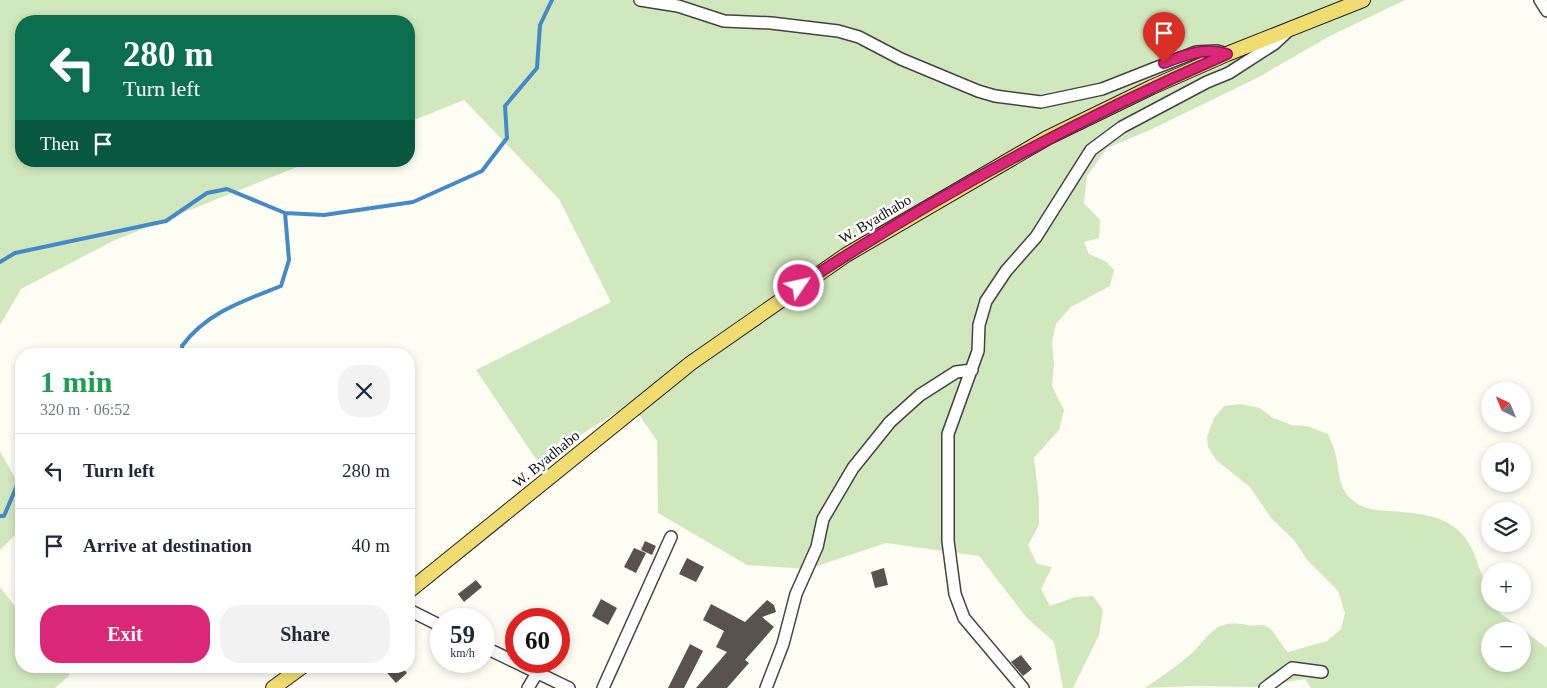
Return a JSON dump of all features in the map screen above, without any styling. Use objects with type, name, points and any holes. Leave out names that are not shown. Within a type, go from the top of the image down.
[{"type":"main road","name":"W. Byadhabo","points":[[415,586],[691,363],[846,255],[1047,138],[1152,87],[1227,54],[1363,0]]},
{"type":"main road","points":[[273,688],[293,673]]},
{"type":"street","points":[[640,0],[678,6],[724,21],[771,23],[838,31],[859,37],[901,59],[978,91],[995,96],[1041,102],[1102,89],[1196,52],[1217,51],[1227,54]]},
{"type":"street","points":[[1540,0],[1547,11]]},
{"type":"street","points":[[1023,688],[964,618],[955,594],[948,541],[948,434],[978,351],[979,325],[986,301],[1006,271],[1036,237],[1090,150],[1122,127],[1229,73],[1274,44],[1294,26]]},
{"type":"street","points":[[766,688],[783,644],[796,594],[817,547],[823,519],[853,468],[890,422],[920,395],[956,372],[972,370]]},
{"type":"street","points":[[603,688],[671,537]]},
{"type":"street","points":[[415,613],[430,620]]},
{"type":"street","points":[[1265,688],[1292,668],[1322,672]]},
{"type":"street","points":[[528,688],[536,673]]},
{"type":"street","points":[[539,673],[569,688]]},
{"type":"green space","points":[[0,0],[1405,0],[1328,37],[1259,77],[1150,130],[1107,148],[1087,176],[1084,203],[1100,220],[1099,238],[1084,242],[1089,254],[1107,262],[1114,270],[1110,286],[1071,307],[1056,324],[1052,342],[1054,364],[1052,386],[1064,410],[1059,430],[1034,458],[1039,500],[1039,525],[1028,545],[1037,564],[1052,567],[1041,589],[1050,606],[1075,597],[1093,596],[1103,610],[1099,635],[1073,688],[1063,688],[1054,642],[1026,617],[979,556],[886,543],[808,569],[747,565],[658,513],[657,441],[631,403],[538,462],[476,370],[611,302],[559,199],[464,100],[415,120],[415,15],[15,15],[15,167],[297,167],[113,241],[21,289],[0,325]]},
{"type":"green space","points":[[1240,404],[1260,408],[1273,418],[1292,425],[1307,426],[1328,434],[1343,488],[1350,498],[1359,505],[1373,509],[1433,517],[1455,527],[1472,548],[1481,570],[1481,612],[1499,612],[1512,622],[1481,622],[1481,672],[1531,672],[1531,636],[1547,648],[1547,688],[1311,688],[1305,679],[1256,687],[1192,686],[1145,688],[1183,661],[1211,632],[1222,625],[1266,626],[1288,652],[1327,641],[1341,629],[1345,613],[1338,591],[1308,561],[1294,540],[1271,518],[1250,487],[1216,460],[1208,447],[1207,437],[1214,418],[1224,406]]},
{"type":"green space","points":[[0,451],[15,478],[15,535],[0,550]]},
{"type":"green space","points":[[0,587],[15,606],[15,673],[68,673],[70,675],[55,688],[0,688]]},
{"type":"building","points":[[645,541],[656,546],[652,555],[641,550]]},
{"type":"building","points":[[634,548],[646,553],[636,573],[624,567]]},
{"type":"building","points":[[687,558],[704,567],[696,582],[679,574]]},
{"type":"building","points":[[884,568],[888,585],[875,588],[871,572]]},
{"type":"building","points":[[476,580],[482,587],[464,602],[458,594]]},
{"type":"building","points":[[601,599],[617,608],[608,625],[592,616]]},
{"type":"building","points":[[767,600],[774,605],[776,612],[762,617],[774,627],[745,660],[749,663],[727,688],[696,688],[727,652],[716,647],[724,631],[703,620],[711,604],[745,622]]},
{"type":"building","points":[[690,644],[703,651],[684,688],[668,688]]},
{"type":"building","points":[[1021,655],[1032,669],[1023,676],[1011,662]]},
{"type":"building","points":[[387,673],[407,673],[396,683]]},
{"type":"waterway","points":[[0,262],[15,253],[166,221],[207,193],[227,189],[285,213],[324,215],[413,202],[482,171],[507,138],[505,106],[537,68],[540,25],[552,0]]},
{"type":"waterway","points":[[182,348],[192,335],[214,316],[239,303],[281,286],[289,260],[285,213]]},
{"type":"waterway","points":[[0,516],[4,516],[15,490]]},
{"type":"route","points":[[799,286],[912,215],[1047,138],[1152,87],[1227,54],[1217,51],[1196,52],[1164,63]]}]
